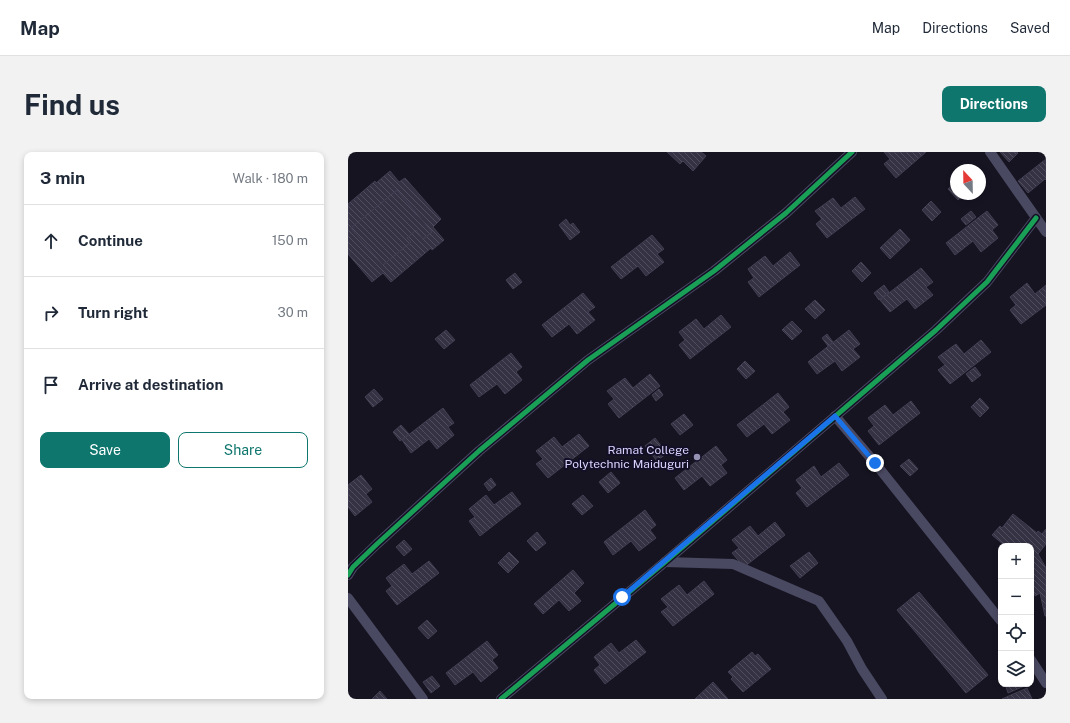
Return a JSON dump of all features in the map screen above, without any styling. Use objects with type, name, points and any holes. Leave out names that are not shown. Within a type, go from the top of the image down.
[{"type":"street","points":[[348,575],[353,567],[376,544],[491,441],[588,360],[714,271],[786,213],[852,152]]},
{"type":"street","points":[[990,152],[1046,232]]},
{"type":"street","points":[[501,699],[665,562],[936,330],[987,282],[1036,218]]},
{"type":"street","points":[[835,416],[875,463],[998,617]]},
{"type":"street","points":[[665,562],[733,564],[819,601],[847,641],[862,670],[882,699]]},
{"type":"street","points":[[348,598],[423,699]]},
{"type":"street","points":[[1034,665],[1046,683]]},
{"type":"building","points":[[667,152],[701,152],[706,156],[693,171],[683,161],[680,164]]},
{"type":"building","points":[[884,152],[926,152],[896,178],[884,164],[890,159]]},
{"type":"building","points":[[1000,152],[1017,152],[1018,153],[1009,162]]},
{"type":"building","points":[[1046,159],[1046,180],[1045,179],[1028,193],[1018,181]]},
{"type":"building","points":[[390,171],[399,182],[405,178],[441,219],[433,227],[444,240],[432,250],[431,248],[391,282],[383,273],[372,282],[348,254],[348,204],[375,181],[376,183]],"holes":[[[397,190],[432,232],[423,239],[416,230],[407,238],[411,242],[383,265],[351,228]]]},
{"type":"building","points":[[397,190],[432,232],[423,239],[416,230],[407,238],[411,242],[383,265],[351,228]]},
{"type":"building","points":[[855,197],[865,209],[827,238],[816,224],[822,219],[815,211],[833,198],[841,208]]},
{"type":"building","points":[[931,201],[941,212],[932,221],[922,210]]},
{"type":"building","points":[[971,211],[976,217],[966,225],[961,219]]},
{"type":"building","points":[[987,211],[998,225],[992,230],[998,238],[981,252],[973,241],[955,255],[946,243]]},
{"type":"building","points":[[566,219],[570,225],[573,223],[580,232],[570,240],[559,225]]},
{"type":"building","points":[[900,229],[910,240],[890,259],[880,248]]},
{"type":"building","points":[[652,235],[664,249],[657,254],[664,262],[646,276],[638,266],[621,279],[611,267]]},
{"type":"building","points":[[790,252],[800,265],[759,297],[748,282],[754,278],[748,269],[765,256],[773,266]]},
{"type":"building","points":[[861,262],[871,273],[862,282],[852,271]]},
{"type":"building","points":[[921,268],[933,282],[926,287],[933,295],[915,309],[907,299],[890,312],[880,300]]},
{"type":"building","points":[[515,273],[522,282],[513,289],[506,280]]},
{"type":"building","points":[[1027,283],[1035,294],[1046,285],[1046,305],[1021,324],[1010,310],[1016,305],[1010,297]]},
{"type":"building","points":[[884,285],[889,292],[879,300],[874,293]]},
{"type":"building","points":[[583,293],[595,307],[588,312],[595,320],[577,334],[569,324],[552,337],[542,325]]},
{"type":"building","points":[[815,300],[825,310],[815,319],[805,309]]},
{"type":"building","points":[[721,315],[731,327],[690,359],[679,345],[685,340],[679,332],[696,319],[704,329]]},
{"type":"building","points":[[792,321],[802,331],[792,340],[782,330]]},
{"type":"building","points":[[446,330],[455,340],[444,349],[435,339]]},
{"type":"building","points":[[849,330],[860,344],[853,349],[860,357],[842,371],[835,361],[817,374],[808,362]]},
{"type":"building","points":[[827,334],[833,342],[828,346],[822,338]]},
{"type":"building","points":[[981,340],[991,352],[950,384],[938,370],[945,365],[938,357],[956,344],[964,354]]},
{"type":"building","points":[[511,353],[522,367],[516,372],[522,380],[505,394],[497,384],[479,397],[470,385]]},
{"type":"building","points":[[745,361],[755,371],[746,379],[737,369]]},
{"type":"building","points":[[975,367],[981,375],[972,382],[966,374]]},
{"type":"building","points":[[650,374],[660,386],[619,418],[608,404],[614,399],[607,391],[625,378],[633,388]]},
{"type":"building","points":[[374,389],[383,399],[373,407],[365,397]]},
{"type":"building","points":[[659,389],[663,395],[656,401],[652,395]]},
{"type":"building","points":[[778,393],[789,407],[783,412],[790,420],[772,434],[764,424],[747,437],[737,425]]},
{"type":"building","points":[[980,398],[989,408],[980,417],[971,407]]},
{"type":"building","points":[[911,401],[920,413],[879,445],[868,431],[874,426],[868,418],[885,405],[893,415]]},
{"type":"building","points":[[443,408],[454,423],[448,427],[454,435],[437,449],[429,439],[411,453],[402,440]]},
{"type":"building","points":[[684,414],[693,425],[680,435],[671,424]]},
{"type":"building","points":[[401,425],[409,434],[400,441],[393,432]]},
{"type":"building","points":[[579,434],[589,446],[548,478],[536,464],[543,459],[536,451],[554,437],[562,447]]},
{"type":"building","points":[[655,438],[667,453],[657,461],[645,446]]},
{"type":"building","points":[[716,446],[727,460],[721,465],[727,473],[710,486],[702,476],[684,490],[675,478]]},
{"type":"building","points":[[909,459],[918,469],[910,476],[900,466]]},
{"type":"building","points":[[839,463],[849,475],[807,507],[796,493],[802,488],[796,480],[814,466],[821,477]]},
{"type":"building","points":[[611,472],[620,483],[608,493],[599,482]]},
{"type":"building","points":[[361,475],[372,489],[366,494],[372,502],[355,516],[348,507],[348,485]]},
{"type":"building","points":[[491,478],[496,485],[489,491],[484,484]]},
{"type":"building","points":[[512,492],[521,504],[480,536],[469,521],[475,517],[469,509],[486,495],[494,505]]},
{"type":"building","points":[[583,495],[593,506],[582,515],[572,504]]},
{"type":"building","points":[[645,510],[656,525],[650,530],[656,538],[639,551],[631,541],[613,555],[604,542]]},
{"type":"building","points":[[1013,514],[1037,533],[1038,531],[1042,534],[1046,529],[1046,544],[1038,554],[1046,568],[1046,616],[1040,593],[1035,596],[1034,594],[1034,543],[1002,543],[992,535],[1000,526],[1002,528]]},
{"type":"building","points":[[775,522],[785,535],[744,567],[732,553],[739,548],[732,540],[750,526],[758,536]]},
{"type":"building","points":[[537,532],[546,543],[536,551],[527,541]]},
{"type":"building","points":[[404,540],[412,549],[404,556],[396,547]]},
{"type":"building","points":[[509,552],[519,562],[508,573],[498,563]]},
{"type":"building","points":[[809,552],[818,563],[800,578],[790,566]]},
{"type":"building","points":[[429,561],[439,573],[397,605],[386,591],[392,586],[386,578],[404,564],[412,574]]},
{"type":"building","points":[[573,570],[584,583],[574,593],[581,601],[569,611],[559,600],[543,614],[534,604]]},
{"type":"building","points":[[704,581],[714,594],[673,626],[661,612],[668,607],[661,599],[679,585],[687,595]]},
{"type":"building","points":[[919,592],[988,675],[966,693],[897,610]]},
{"type":"building","points":[[427,620],[437,631],[428,639],[418,628]]},
{"type":"building","points":[[636,640],[646,652],[605,684],[594,670],[600,665],[594,657],[611,643],[619,653]]},
{"type":"building","points":[[487,641],[498,655],[492,660],[498,668],[481,682],[473,672],[455,685],[446,673]]},
{"type":"building","points":[[752,652],[755,656],[758,654],[771,669],[743,692],[731,679],[733,677],[728,672]]},
{"type":"building","points":[[432,676],[440,686],[431,693],[423,682]]},
{"type":"building","points":[[713,682],[728,699],[695,699]]},
{"type":"building","points":[[1006,687],[1022,687],[1008,693]]},
{"type":"building","points":[[1027,688],[1032,699],[1002,699],[1011,695]]},
{"type":"building","points":[[380,691],[387,699],[372,699]]},
{"type":"cycle path","points":[[348,575],[353,567],[377,544],[479,451],[588,360],[714,271],[786,213],[852,152]]},
{"type":"cycle path","points":[[501,699],[665,562],[936,330],[987,282],[1036,218]]},
{"type":"place","name":"Ramat College Polytechnic Maiduguri","points":[[697,457]]},
{"type":"route","points":[[622,597],[835,416],[875,463]]}]
